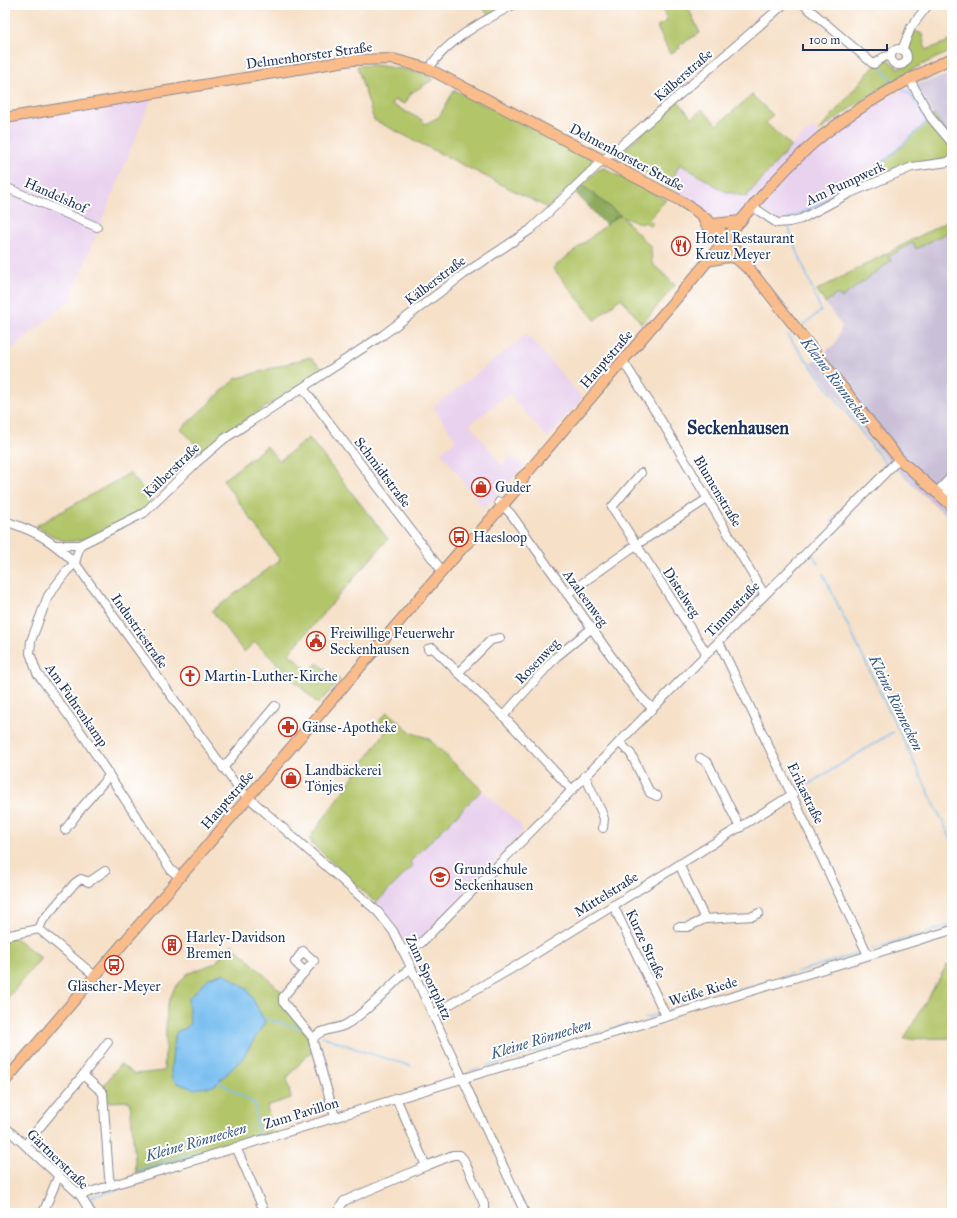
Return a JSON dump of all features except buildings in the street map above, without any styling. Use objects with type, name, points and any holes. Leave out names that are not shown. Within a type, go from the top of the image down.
[{"type":"main road","name":"Delmenhorster Straße","points":[[5,118],[352,60],[375,58],[393,60],[429,69],[679,200],[713,224],[728,237],[744,257],[752,272],[899,460],[952,506]]},
{"type":"main road","name":"Hauptstraße","points":[[5,1081],[442,572],[470,539],[475,530],[501,504],[517,481],[525,475],[741,221],[810,146],[858,111],[909,78],[952,58]]},
{"type":"main road","name":"Delmenhorster Straße","points":[[702,216],[721,245],[752,272]]},
{"type":"main road","points":[[713,224],[741,221]]},
{"type":"main road","points":[[707,261],[728,257],[735,258]]},
{"type":"street","points":[[429,69],[438,55],[453,42],[513,5]]},
{"type":"street","name":"Kälberstraße","points":[[57,545],[80,545],[144,513],[196,463],[224,439],[383,335],[464,274],[530,230],[603,160],[783,5]]},
{"type":"street","points":[[804,5],[872,63],[874,64],[884,57],[891,55],[896,50],[902,50],[905,52],[907,58],[902,64],[894,64],[891,55]]},
{"type":"street","points":[[902,50],[911,27],[928,5]]},
{"type":"street","points":[[909,78],[931,118],[942,129],[952,143]]},
{"type":"street","name":"Am Pumpwerk","points":[[753,208],[776,223],[789,222],[801,218],[850,193],[912,167],[948,162],[952,160]]},
{"type":"street","name":"Handelshof","points":[[5,187],[96,227]]},
{"type":"street","name":"Blumenstraße","points":[[622,361],[662,422],[764,594]]},
{"type":"street","name":"Schmidtstraße","points":[[303,388],[442,572]]},
{"type":"street","name":"Timmstraße","points":[[403,951],[421,943],[764,594],[899,460]]},
{"type":"street","name":"Distelweg","points":[[641,473],[612,507],[706,654]]},
{"type":"street","points":[[939,496],[952,476]]},
{"type":"street","points":[[939,496],[952,485]]},
{"type":"street","points":[[567,594],[636,545],[707,499]]},
{"type":"street","name":"Azaleenweg","points":[[501,504],[511,514],[638,694],[652,708]]},
{"type":"street","name":"Industriestraße","points":[[5,521],[40,534],[57,545],[75,563],[223,768],[248,798]]},
{"type":"street","points":[[75,563],[80,545]]},
{"type":"street","name":"Am Fuhrenkamp","points":[[75,563],[66,572],[48,596],[31,641],[30,653],[37,673],[83,735],[171,870],[180,878]]},
{"type":"street","name":"Rosenweg","points":[[503,716],[556,657],[592,628]]},
{"type":"street","points":[[458,673],[491,640],[500,638]]},
{"type":"street","name":"Erikastraße","points":[[718,642],[793,794],[868,955]]},
{"type":"street","points":[[428,648],[433,648],[503,716],[572,790]]},
{"type":"street","points":[[223,768],[275,706]]},
{"type":"street","points":[[618,742],[631,754],[650,793],[657,796]]},
{"type":"street","points":[[700,758],[708,763],[740,828]]},
{"type":"street","points":[[64,830],[82,806],[109,776]]},
{"type":"street","points":[[584,776],[602,813],[604,819],[603,828]]},
{"type":"street","name":"Mittelstraße","points":[[433,1014],[613,906],[793,794]]},
{"type":"street","name":"Zum Sportplatz","points":[[248,798],[378,912],[393,931],[525,1213]]},
{"type":"street","points":[[679,864],[705,919]]},
{"type":"street","points":[[39,929],[43,920],[75,883],[81,879],[89,882],[105,871]]},
{"type":"street","name":"Kurze Straße","points":[[613,906],[666,1016]]},
{"type":"street","points":[[678,927],[688,927],[705,919],[753,916],[759,913]]},
{"type":"street","points":[[5,936],[39,929]]},
{"type":"street","points":[[39,929],[95,976]]},
{"type":"street","name":"Weiße Riede","points":[[462,1078],[952,930]]},
{"type":"street","points":[[313,1038],[318,1034],[344,1025],[356,1017],[407,971],[412,970]]},
{"type":"street","points":[[305,972],[283,997],[283,1002],[313,1038],[312,1041],[335,1117]]},
{"type":"street","points":[[25,1145],[83,1076],[108,1042]]},
{"type":"street","points":[[83,1076],[103,1093],[109,1177],[111,1185]]},
{"type":"street","name":"Zum Pavillon","points":[[80,1195],[462,1078]]},
{"type":"street","points":[[396,1098],[426,1166]]},
{"type":"street","name":"Gärtnerstraße","points":[[5,1126],[58,1177],[80,1195],[91,1213]]},
{"type":"street","points":[[236,1147],[265,1213]]},
{"type":"street","points":[[340,1213],[340,1207],[344,1201],[453,1155],[460,1155],[464,1160],[484,1204],[484,1210],[481,1213]]},
{"type":"street","points":[[43,1213],[58,1177]]},
{"type":"shaded area","points":[[952,74],[952,139],[934,115],[916,84]]},
{"type":"shaded area","points":[[916,84],[934,115],[859,186],[799,216],[777,221],[760,208],[739,233],[669,186],[680,164],[724,191],[761,179],[791,146],[813,127],[822,139],[895,93]]},
{"type":"shaded area","points":[[152,97],[70,299],[5,355],[5,123]]},
{"type":"shaded area","points":[[952,230],[952,519],[934,505],[885,458],[811,363],[835,344],[842,326],[825,303],[838,294],[841,298],[890,261],[888,257],[913,243],[917,248]]},
{"type":"shaded area","points":[[527,334],[582,398],[549,437],[544,434],[509,394],[470,424],[502,466],[511,456],[524,466],[484,509],[441,452],[456,440],[433,407]]},
{"type":"shaded area","name":"Grundschule Seckenhausen","points":[[482,790],[520,824],[523,832],[416,943],[406,944],[389,915],[376,903],[413,865],[409,862]]},
{"type":"green space","points":[[481,5],[508,5],[490,17]]},
{"type":"green space","points":[[671,5],[687,5],[700,33],[679,45],[680,48],[670,54],[657,27],[667,21],[663,9]]},
{"type":"green space","points":[[915,31],[922,34],[926,50],[952,40],[952,51],[916,68],[882,87],[818,132],[873,67],[887,59],[898,68],[906,67],[910,62],[909,44]]},
{"type":"green space","points":[[377,65],[418,72],[434,79],[411,93],[405,104],[394,100],[391,104],[422,120],[425,124],[439,117],[454,90],[593,159],[595,162],[548,208],[374,120],[357,66]]},
{"type":"green space","points":[[752,95],[773,115],[766,123],[791,146],[746,197],[724,191],[680,164],[669,186],[616,157],[678,101],[692,118],[702,109],[717,125]]},
{"type":"green space","points":[[934,115],[952,139],[952,159],[891,171],[859,186]]},
{"type":"green space","points":[[604,168],[666,200],[649,219],[653,223],[650,227],[645,222],[642,224],[622,217],[651,247],[652,263],[675,285],[642,324],[621,298],[595,320],[553,268],[616,217],[621,216],[582,185],[598,170]]},
{"type":"green space","points":[[582,185],[621,216],[616,217],[606,225],[575,192]]},
{"type":"green space","points":[[952,219],[952,230],[916,249],[913,243],[888,257],[891,261],[841,298],[837,294],[825,303],[817,290]]},
{"type":"green space","points":[[310,357],[324,370],[239,424],[203,452],[181,429],[235,379]]},
{"type":"green space","points":[[309,438],[388,539],[289,653],[309,672],[317,663],[340,680],[318,704],[255,642],[244,652],[212,611],[280,560],[223,480],[267,446],[279,461]]},
{"type":"green space","points":[[130,473],[154,502],[136,514],[99,533],[76,541],[59,539],[36,526]]},
{"type":"green space","points":[[387,712],[412,733],[428,738],[482,790],[410,862],[413,866],[376,903],[311,843],[312,841],[309,839],[388,728],[379,721]]},
{"type":"green space","points":[[14,937],[41,958],[5,1001],[5,938]]},
{"type":"green space","points":[[232,944],[283,993],[279,999],[307,1034],[312,1053],[307,1055],[287,1078],[291,1098],[267,1106],[272,1132],[136,1174],[130,1101],[107,1102],[102,1088],[120,1064],[134,1074],[164,1071],[167,1006],[174,989],[187,974],[215,963]]},
{"type":"green space","points":[[947,965],[952,965],[952,1038],[904,1039]]},
{"type":"water","points":[[224,973],[248,990],[265,1022],[242,1059],[214,1086],[194,1089],[177,1083],[172,1078],[171,1071],[174,1038],[177,1032],[186,1028],[190,1023],[188,999],[209,978]]},
{"type":"waterway","name":"Kleine Rönnecken","points":[[881,68],[892,80]]},
{"type":"waterway","name":"Kleine Rönnecken","points":[[788,219],[806,211],[862,180],[928,122],[909,93],[903,91]]},
{"type":"waterway","name":"Kleine Rönnecken","points":[[789,227],[821,311],[803,325]]},
{"type":"waterway","name":"Kleine Rönnecken","points":[[789,335],[788,336],[886,464],[831,522]]},
{"type":"waterway","points":[[812,553],[818,564]]},
{"type":"waterway","name":"Kleine Rönnecken","points":[[823,574],[952,841]]},
{"type":"waterway","points":[[796,792],[893,732]]},
{"type":"waterway","name":"Kleine Rönnecken","points":[[872,949],[952,925]]},
{"type":"waterway","name":"Kleine Rönnecken","points":[[796,972],[863,952]]},
{"type":"waterway","name":"Kleine Rönnecken","points":[[780,978],[791,974]]},
{"type":"waterway","name":"Kleine Rönnecken","points":[[668,1011],[772,980]]},
{"type":"waterway","points":[[645,1018],[659,1014]]},
{"type":"waterway","name":"Kleine Rönnecken","points":[[263,1018],[299,1028]]},
{"type":"waterway","points":[[610,1029],[627,1024]]},
{"type":"waterway","name":"Kleine Rönnecken","points":[[487,1066],[601,1032]]},
{"type":"waterway","name":"Kleine Rönnecken","points":[[322,1036],[362,1051],[411,1066]]},
{"type":"waterway","name":"Kleine Rönnecken","points":[[470,1071],[479,1069]]},
{"type":"waterway","name":"Kleine Rönnecken","points":[[140,1172],[139,1169],[257,1135],[255,1104],[218,1081]]},
{"type":"waterway","name":"Kleine Rönnecken","points":[[98,1213],[91,1197],[143,1182]]},
{"type":"place","name":"Hotel Restaurant Kreuz Meyer","points":[[681,246]]},
{"type":"place","name":"Guder","points":[[481,487]]},
{"type":"place","name":"Haesloop","points":[[459,537]]},
{"type":"place","name":"Freiwillige Feuerwehr Seckenhausen","points":[[316,641]]},
{"type":"place","name":"Martin-Luther-Kirche","points":[[190,676]]},
{"type":"place","name":"Gänse-Apotheke","points":[[288,727]]},
{"type":"place","name":"Landbäckerei Tönjes","points":[[291,778]]},
{"type":"place","name":"Grundschule Seckenhausen","points":[[440,877]]},
{"type":"place","name":"Harley-Davidson Bremen","points":[[172,945]]},
{"type":"place","name":"Gläscher-Meyer","points":[[114,965]]},
{"type":"district","name":"Seckenhausen","points":[[738,428]]}]
